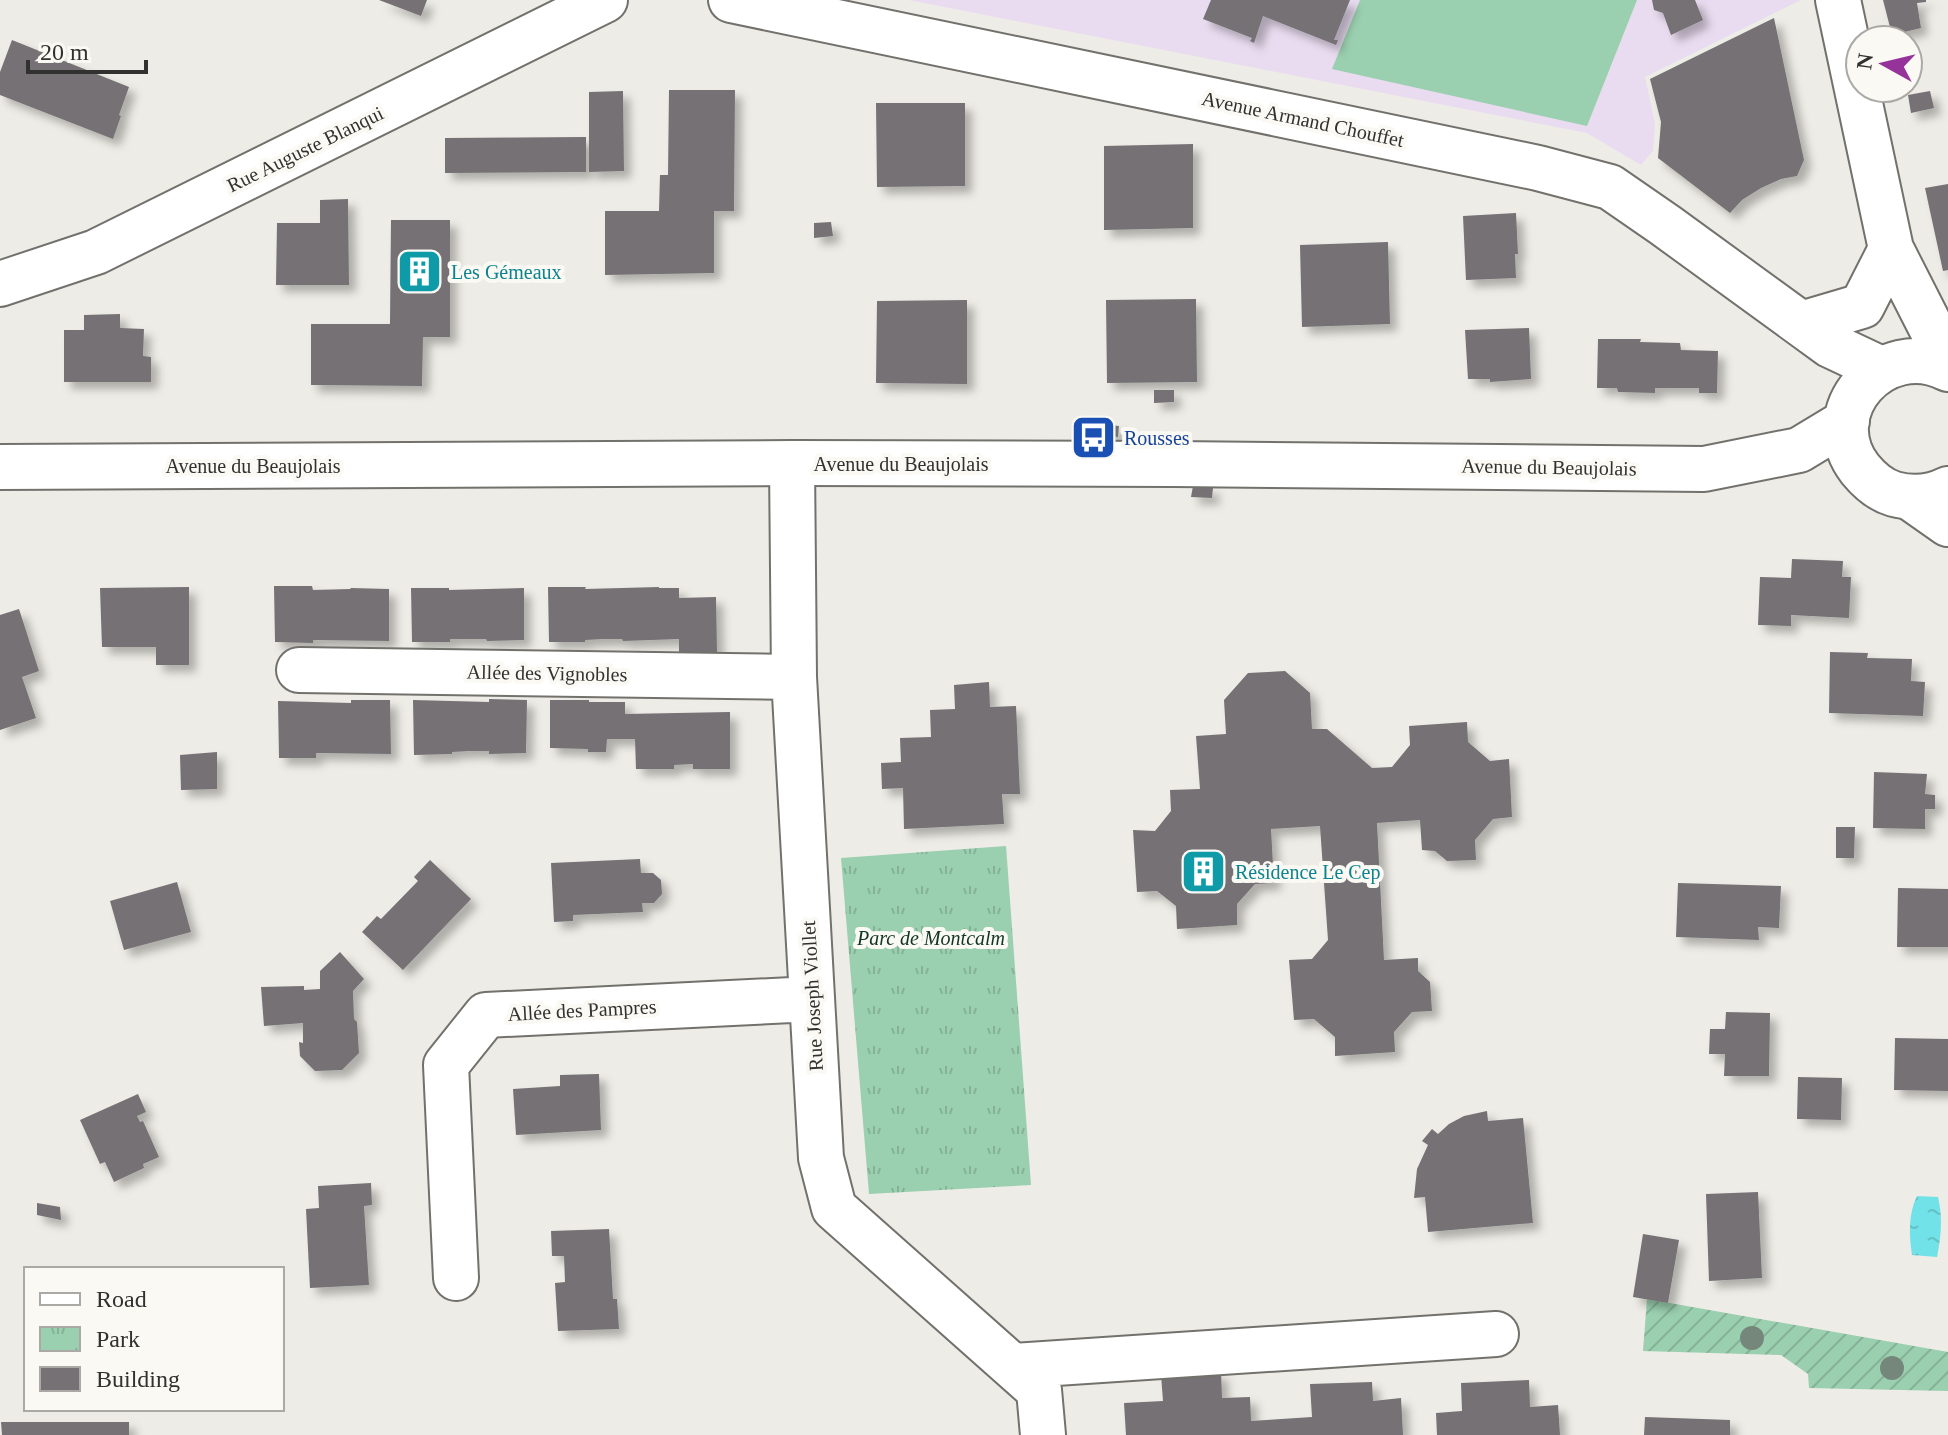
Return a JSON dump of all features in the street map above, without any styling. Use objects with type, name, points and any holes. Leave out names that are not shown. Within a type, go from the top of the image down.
[{"type":"street","name":"Rue Auguste Blanqui","points":[[0,284],[96,252],[605,0]]},
{"type":"street","name":"Avenue Armand Chouffet","points":[[731,0],[1538,168],[1610,187],[1815,335],[1872,386],[1921,361],[1948,369]]},
{"type":"street","points":[[1838,0],[1891,249],[1948,361]]},
{"type":"street","points":[[1815,335],[1862,306],[1891,249]]},
{"type":"street","points":[[1916,295],[1848,443],[1856,463],[1869,480],[1889,492],[1930,493],[1948,524]]},
{"type":"street","name":"Avenue du Beaujolais","points":[[1799,450],[1872,386]]},
{"type":"street","name":"Avenue du Beaujolais","points":[[0,467],[792,463],[1704,469],[1799,450],[1856,463]]},
{"type":"street","name":"Rue Joseph Viollet","points":[[792,463],[794,677],[821,1158],[834,1208],[1039,1390],[1043,1435]]},
{"type":"street","name":"Allée des Vignobles","points":[[299,670],[794,677]]},
{"type":"street","name":"Allée des Pampres","points":[[456,1278],[446,1065],[486,1015],[812,999]]},
{"type":"street","points":[[1012,1366],[1496,1334]]},
{"type":"shaded area","points":[[909,0],[1801,0],[1645,77],[1655,123],[1653,151],[1641,165],[1587,133]]},
{"type":"green space","points":[[1360,0],[1637,0],[1587,126],[1332,69]]},
{"type":"green space","name":"Parc de Montcalm","points":[[1006,846],[1031,1185],[869,1194],[841,858]]},
{"type":"green space","points":[[1647,1299],[1948,1352],[1948,1391],[1809,1388],[1808,1374],[1781,1355],[1643,1351]]},
{"type":"water","points":[[1917,1196],[1938,1197],[1941,1227],[1937,1257],[1912,1255],[1910,1225]]},
{"type":"building","points":[[379,0],[427,0],[421,16]]},
{"type":"building","points":[[1211,0],[1350,0],[1334,40],[1338,40],[1336,45],[1263,16],[1254,43],[1250,41],[1252,38],[1203,19]]},
{"type":"building","points":[[1652,0],[1695,0],[1703,20],[1671,35],[1663,13],[1654,10]]},
{"type":"building","points":[[1883,0],[1926,0],[1917,3],[1920,24],[1889,24]]},
{"type":"building","points":[[1774,18],[1804,160],[1797,176],[1761,188],[1742,200],[1730,213],[1658,158],[1661,122],[1650,79]]},
{"type":"building","points":[[12,40],[129,87],[113,139],[0,95],[0,72]]},
{"type":"building","points":[[669,90],[735,90],[734,211],[714,211],[714,273],[605,275],[605,211],[659,211],[660,175],[668,175]]},
{"type":"building","points":[[623,91],[624,171],[589,172],[589,92]]},
{"type":"building","points":[[1930,91],[1934,108],[1911,113],[1910,104],[1924,104],[1924,92]]},
{"type":"building","points":[[876,103],[965,103],[965,186],[877,187]]},
{"type":"building","points":[[586,137],[586,172],[445,173],[445,138]]},
{"type":"building","points":[[1193,144],[1193,228],[1104,230],[1104,146]]},
{"type":"building","points":[[1948,184],[1948,270],[1943,271],[1925,188]]},
{"type":"building","points":[[348,199],[349,285],[276,285],[277,223],[320,223],[320,200]]},
{"type":"building","points":[[1516,213],[1516,278],[1466,280],[1463,216]]},
{"type":"building","name":"Les Gémeaux","points":[[391,220],[450,220],[450,337],[423,337],[422,386],[311,385],[311,324],[390,324]]},
{"type":"building","points":[[831,222],[833,236],[814,238],[814,223]]},
{"type":"building","points":[[1388,242],[1390,324],[1302,327],[1300,245]]},
{"type":"building","points":[[1196,299],[1197,382],[1107,383],[1106,300]]},
{"type":"building","points":[[967,300],[967,384],[876,383],[877,301]]},
{"type":"building","points":[[120,314],[120,328],[144,329],[143,356],[151,357],[151,382],[64,382],[64,330],[84,330],[84,315]]},
{"type":"building","points":[[1529,328],[1531,379],[1490,382],[1490,379],[1468,379],[1465,330]]},
{"type":"building","points":[[1598,339],[1641,339],[1640,342],[1680,343],[1681,350],[1718,351],[1717,393],[1699,393],[1699,388],[1655,388],[1655,393],[1597,388]]},
{"type":"building","points":[[1154,390],[1174,390],[1174,402],[1154,403]]},
{"type":"building","points":[[1098,424],[1119,426],[1118,437],[1097,435]]},
{"type":"building","points":[[1193,486],[1213,488],[1212,498],[1191,497]]},
{"type":"building","points":[[1792,559],[1843,561],[1842,577],[1851,577],[1849,618],[1791,615],[1791,626],[1758,625],[1760,577],[1791,578]]},
{"type":"building","points":[[274,586],[312,586],[313,590],[389,589],[389,641],[275,642]]},
{"type":"building","points":[[189,587],[189,665],[156,665],[156,647],[102,647],[100,588]]},
{"type":"building","points":[[548,587],[679,588],[679,598],[716,597],[717,652],[679,652],[679,639],[549,642]]},
{"type":"building","points":[[411,588],[524,588],[524,640],[412,642]]},
{"type":"building","points":[[19,609],[39,671],[22,677],[36,718],[0,730],[0,615]]},
{"type":"building","points":[[1830,652],[1868,653],[1867,658],[1912,659],[1911,681],[1925,682],[1923,716],[1829,713]]},
{"type":"building","name":"Résidence Le Cep","points":[[1285,671],[1310,693],[1312,729],[1327,729],[1372,768],[1392,767],[1410,745],[1409,726],[1467,722],[1468,742],[1490,761],[1509,759],[1512,817],[1493,819],[1475,840],[1476,860],[1447,861],[1435,851],[1422,850],[1420,820],[1377,823],[1384,960],[1418,958],[1418,971],[1430,982],[1432,1011],[1412,1012],[1394,1032],[1395,1052],[1335,1056],[1335,1037],[1314,1019],[1294,1020],[1289,960],[1312,959],[1328,940],[1320,826],[1271,829],[1274,883],[1255,884],[1237,904],[1237,925],[1177,929],[1176,906],[1157,891],[1137,892],[1133,830],[1155,831],[1171,811],[1170,790],[1200,789],[1196,736],[1226,734],[1224,700],[1248,673]]},
{"type":"building","points":[[989,682],[990,707],[1016,706],[1020,794],[1002,794],[1004,824],[904,829],[903,788],[882,789],[881,763],[901,762],[900,738],[931,737],[930,710],[955,709],[954,685]]},
{"type":"building","points":[[489,699],[527,700],[526,753],[470,751],[414,755],[413,700],[489,702]]},
{"type":"building","points":[[351,700],[390,700],[391,754],[316,753],[316,758],[279,758],[278,701],[351,703]]},
{"type":"building","points":[[550,700],[625,702],[625,714],[730,712],[730,769],[693,769],[693,764],[674,765],[674,769],[636,769],[635,739],[607,739],[606,752],[550,748]]},
{"type":"building","points":[[217,752],[217,789],[181,790],[180,755]]},
{"type":"building","points":[[1874,772],[1927,774],[1925,794],[1935,795],[1935,809],[1925,809],[1925,829],[1873,828]]},
{"type":"building","points":[[1836,827],[1855,827],[1854,858],[1836,858]]},
{"type":"building","points":[[640,859],[641,873],[653,873],[661,880],[662,894],[654,903],[642,903],[643,912],[573,915],[573,921],[554,922],[551,863]]},
{"type":"building","points":[[430,860],[471,899],[403,970],[362,932],[377,916],[381,919],[418,881],[414,877]]},
{"type":"building","points":[[177,882],[191,932],[124,950],[110,901]]},
{"type":"building","points":[[1678,883],[1781,886],[1779,928],[1758,927],[1759,940],[1676,937]]},
{"type":"building","points":[[1898,888],[1948,889],[1948,947],[1897,947]]},
{"type":"building","points":[[340,952],[364,979],[353,991],[359,1053],[342,1070],[315,1071],[300,1056],[303,1023],[264,1026],[261,987],[304,986],[304,990],[320,989],[320,971]]},
{"type":"building","points":[[1726,1012],[1770,1013],[1769,1076],[1724,1076],[1725,1054],[1709,1054],[1710,1029],[1725,1029]]},
{"type":"building","points":[[1895,1038],[1948,1039],[1948,1091],[1894,1090]]},
{"type":"building","points":[[599,1074],[601,1130],[516,1135],[513,1089],[560,1086],[560,1075]]},
{"type":"building","points":[[1798,1077],[1842,1078],[1841,1120],[1797,1119]]},
{"type":"building","points":[[138,1094],[146,1112],[137,1116],[140,1122],[143,1121],[159,1157],[114,1182],[105,1162],[100,1164],[80,1120]]},
{"type":"building","points":[[1487,1111],[1488,1121],[1523,1118],[1533,1223],[1428,1232],[1425,1197],[1414,1198],[1417,1169],[1428,1145],[1422,1141],[1432,1129],[1438,1134],[1464,1116]]},
{"type":"building","points":[[371,1183],[372,1205],[364,1206],[369,1285],[310,1288],[306,1209],[319,1208],[318,1186]]},
{"type":"building","points":[[1758,1192],[1762,1278],[1709,1281],[1706,1194]]},
{"type":"building","points":[[37,1203],[60,1207],[61,1220],[37,1215]]},
{"type":"building","points":[[609,1229],[613,1299],[617,1299],[619,1329],[558,1331],[555,1283],[565,1282],[564,1256],[552,1256],[551,1231]]},
{"type":"building","points":[[1643,1234],[1679,1240],[1668,1303],[1633,1297]]},
{"type":"building","points":[[1221,1372],[1222,1398],[1250,1397],[1251,1421],[1312,1417],[1310,1384],[1372,1382],[1373,1401],[1401,1398],[1403,1435],[1126,1435],[1124,1403],[1163,1401],[1161,1375]]},
{"type":"building","points":[[1529,1380],[1530,1407],[1558,1405],[1560,1435],[1437,1435],[1436,1413],[1462,1411],[1461,1383]]},
{"type":"building","points":[[1645,1417],[1730,1420],[1730,1435],[1644,1435]]},
{"type":"building","points":[[1,1422],[129,1422],[129,1435],[2,1435]]},
{"type":"place","name":"Les Gémeaux","points":[[420,272]]},
{"type":"place","name":"Rousses","points":[[1093,438]]},
{"type":"place","name":"Résidence Le Cep","points":[[1204,872]]}]
